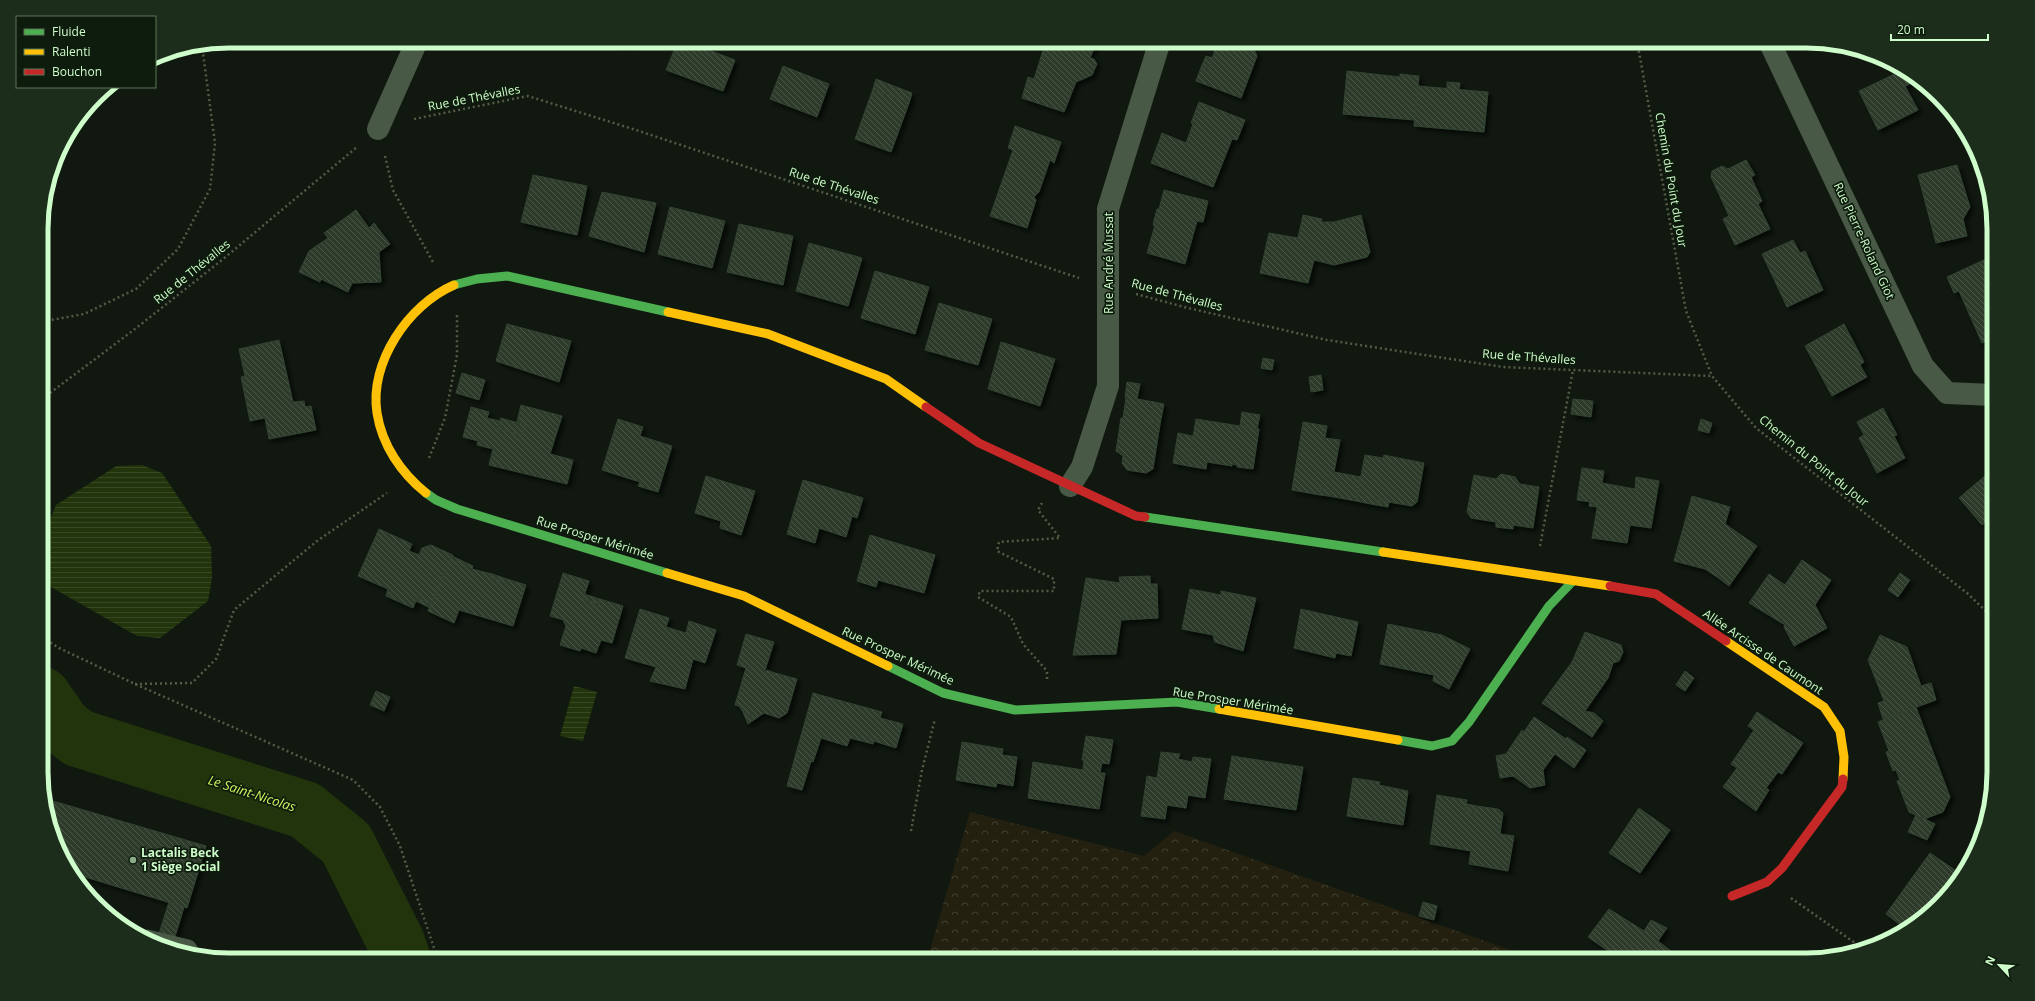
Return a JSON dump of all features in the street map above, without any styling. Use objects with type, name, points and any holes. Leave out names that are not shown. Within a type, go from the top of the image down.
[{"type":"street","points":[[378,129],[414,48]]},
{"type":"street","name":"Rue André Mussat","points":[[1070,486],[1082,467],[1108,386],[1108,209],[1158,48]]},
{"type":"street","name":"Rue Pierre-Roland Giot","points":[[1773,48],[1923,366],[1947,392],[1987,395]]},
{"type":"street","name":"Rue Prosper Mérimée","points":[[507,276],[768,334],[886,379],[979,444],[1136,516],[1535,574],[1573,581],[1549,606],[1469,722],[1452,741],[1432,746],[1177,702],[1015,710],[943,693],[744,596],[457,510],[431,497],[409,478],[389,449],[377,413],[379,377],[389,348],[405,322],[424,303],[447,288],[476,278],[507,276]]},
{"type":"street","name":"Allée Arcisse de Caumont","points":[[1573,581],[1656,594],[1824,707],[1840,731],[1844,757],[1842,787],[1782,868],[1767,882],[1732,896]]},
{"type":"lane","points":[[178,946],[188,949]]},
{"type":"path","name":"Chemin du Point du Jour","points":[[1638,48],[1686,311],[1712,376],[1756,428],[1967,593],[1987,613]]},
{"type":"path","points":[[48,319],[84,314],[136,289],[178,249],[210,189],[215,143],[203,50]]},
{"type":"path","name":"Rue de Thévalles","points":[[48,394],[222,260],[378,129],[409,120],[528,96],[636,130],[1066,274],[1188,308],[1327,340],[1503,367],[1712,376]]},
{"type":"path","points":[[135,684],[192,683],[216,659],[234,610],[317,541],[409,478],[425,469],[445,418],[448,404],[457,355],[457,310],[447,288],[393,190],[378,129]]},
{"type":"path","points":[[1535,574],[1573,370]]},
{"type":"path","points":[[1043,501],[1038,510],[1060,538],[999,542],[997,551],[1054,579],[1054,591],[980,591],[978,596],[1011,617],[1023,644],[1047,672],[1047,680]]},
{"type":"path","points":[[48,641],[59,648],[135,684],[353,780],[380,807],[400,846],[436,953]]},
{"type":"path","points":[[911,831],[922,770],[936,712]]},
{"type":"path","points":[[1767,882],[1858,945]]},
{"type":"green space","points":[[970,812],[1144,856],[1174,831],[1519,953],[929,953]]},
{"type":"shaded area","points":[[142,465],[162,473],[211,546],[212,578],[208,601],[160,638],[137,636],[48,585],[48,525],[56,505],[116,466]]},
{"type":"shaded area","points":[[574,686],[597,692],[583,741],[560,736]]},
{"type":"building","points":[[675,48],[703,48],[735,60],[723,91],[666,70]]},
{"type":"building","points":[[1044,48],[1094,48],[1090,58],[1094,59],[1097,64],[1092,75],[1076,82],[1064,112],[1022,98],[1028,77],[1034,79]]},
{"type":"building","points":[[1216,48],[1251,48],[1254,49],[1257,56],[1241,98],[1196,81],[1202,65],[1209,68]]},
{"type":"building","points":[[1206,56],[1213,58],[1209,68],[1202,65]]},
{"type":"building","points":[[783,66],[829,84],[817,117],[770,99]]},
{"type":"building","points":[[1347,71],[1400,77],[1400,74],[1419,76],[1415,120],[1343,114]]},
{"type":"building","points":[[1897,73],[1906,78],[1910,84],[1905,86],[1918,110],[1878,130],[1859,91]]},
{"type":"building","points":[[876,79],[912,93],[909,103],[873,89]]},
{"type":"building","points":[[1447,82],[1460,83],[1459,90],[1447,89]]},
{"type":"building","points":[[1418,86],[1488,92],[1484,132],[1414,126]]},
{"type":"building","points":[[873,89],[909,103],[891,152],[855,139]]},
{"type":"building","points":[[1199,102],[1245,120],[1237,140],[1232,139],[1213,187],[1151,163],[1162,133],[1186,143],[1193,124],[1191,123]]},
{"type":"building","points":[[1015,126],[1061,142],[1054,163],[1050,160],[1039,192],[1034,197],[1036,200],[1027,228],[990,216],[1013,150],[1008,148]]},
{"type":"building","points":[[1746,160],[1755,175],[1751,177],[1762,201],[1758,204],[1770,229],[1735,245],[1723,219],[1729,216],[1711,177],[1712,171],[1722,166],[1728,169]]},
{"type":"building","points":[[1957,165],[1970,207],[1963,219],[1967,236],[1936,243],[1918,175]]},
{"type":"building","points":[[533,175],[587,186],[577,235],[521,222]]},
{"type":"building","points":[[1164,190],[1208,201],[1203,222],[1197,221],[1185,264],[1147,253],[1155,225],[1153,225],[1157,209],[1159,209]]},
{"type":"building","points":[[602,192],[656,203],[644,252],[589,236]]},
{"type":"building","points":[[670,207],[725,221],[712,268],[658,254]]},
{"type":"building","points":[[356,210],[369,228],[374,223],[390,244],[379,252],[381,282],[352,283],[348,292],[321,279],[320,282],[299,272],[309,251],[328,238],[324,233]]},
{"type":"building","points":[[1303,215],[1322,219],[1321,222],[1334,222],[1361,215],[1370,252],[1367,257],[1334,265],[1314,260],[1308,283],[1260,273],[1269,233],[1298,238]]},
{"type":"building","points":[[739,224],[793,236],[783,285],[727,272]]},
{"type":"building","points":[[1793,240],[1800,253],[1805,251],[1823,290],[1787,307],[1762,254]]},
{"type":"building","points":[[809,243],[862,258],[848,306],[796,291]]},
{"type":"building","points":[[1986,259],[1987,341],[1982,343],[1959,291],[1954,293],[1947,277]]},
{"type":"building","points":[[875,271],[929,287],[915,334],[861,318]]},
{"type":"building","points":[[939,303],[992,319],[978,365],[925,350]]},
{"type":"building","points":[[507,324],[571,341],[559,382],[496,361]]},
{"type":"building","points":[[1844,324],[1864,362],[1860,365],[1867,377],[1832,396],[1805,346]]},
{"type":"building","points":[[279,340],[293,402],[304,401],[305,407],[311,406],[316,430],[269,439],[265,418],[250,421],[241,377],[245,376],[239,349]]},
{"type":"building","points":[[1001,342],[1055,359],[1040,406],[988,389]]},
{"type":"building","points":[[1263,358],[1274,360],[1272,370],[1261,368]]},
{"type":"building","points":[[462,373],[485,380],[479,400],[456,393]]},
{"type":"building","points":[[1321,375],[1323,390],[1311,392],[1309,377]]},
{"type":"building","points":[[1127,382],[1140,384],[1137,399],[1154,402],[1150,422],[1160,424],[1153,469],[1146,473],[1127,470],[1122,463],[1123,456],[1116,451],[1121,418],[1123,418]]},
{"type":"building","points":[[1573,399],[1593,401],[1591,417],[1571,414]]},
{"type":"building","points":[[1154,402],[1164,404],[1160,424],[1150,422]]},
{"type":"building","points":[[521,405],[562,416],[550,454],[573,460],[567,484],[489,465],[493,449],[477,445],[478,441],[463,437],[471,407],[489,412],[487,418],[500,421],[498,429],[522,435],[525,425],[517,422]]},
{"type":"building","points":[[1883,408],[1897,435],[1894,436],[1905,458],[1877,473],[1859,438],[1864,435],[1857,422]]},
{"type":"building","points":[[1242,412],[1260,415],[1257,429],[1240,426]]},
{"type":"building","points":[[501,418],[525,425],[522,435],[498,429]]},
{"type":"building","points":[[618,419],[643,427],[640,436],[672,446],[658,492],[638,486],[640,482],[602,470]]},
{"type":"building","points":[[1196,419],[1259,429],[1253,469],[1237,467],[1237,465],[1232,464],[1232,466],[1207,462],[1206,469],[1188,466]]},
{"type":"building","points":[[1701,419],[1712,423],[1709,433],[1698,430]]},
{"type":"building","points":[[1303,422],[1327,426],[1325,438],[1340,440],[1334,472],[1361,477],[1356,501],[1329,496],[1330,490],[1321,488],[1320,495],[1292,490]]},
{"type":"building","points":[[1178,433],[1193,436],[1188,466],[1173,463]]},
{"type":"building","points":[[1365,455],[1383,458],[1384,455],[1424,463],[1417,502],[1412,506],[1377,500],[1376,505],[1356,501]]},
{"type":"building","points":[[1582,468],[1604,471],[1602,483],[1635,489],[1636,477],[1659,481],[1651,528],[1630,525],[1627,543],[1592,538],[1598,503],[1577,500]]},
{"type":"building","points":[[1501,474],[1515,477],[1520,484],[1539,487],[1533,528],[1513,525],[1513,529],[1496,527],[1496,522],[1471,518],[1467,512],[1474,475],[1496,479]]},
{"type":"building","points":[[1987,474],[1987,521],[1982,525],[1959,498]]},
{"type":"building","points":[[706,476],[755,491],[741,535],[720,528],[721,521],[695,513]]},
{"type":"building","points":[[803,480],[863,498],[857,518],[852,516],[846,537],[819,528],[815,543],[787,534]]},
{"type":"building","points":[[1321,488],[1330,490],[1329,496],[1320,495]]},
{"type":"building","points":[[1692,496],[1730,507],[1725,524],[1757,546],[1729,586],[1717,577],[1716,572],[1707,566],[1705,569],[1674,561]]},
{"type":"building","points":[[1377,500],[1389,502],[1388,507],[1376,505]]},
{"type":"building","points":[[1590,501],[1598,503],[1597,507],[1589,506]]},
{"type":"building","points":[[379,529],[412,544],[409,551],[419,555],[422,548],[431,545],[453,555],[431,604],[417,598],[413,608],[386,596],[388,589],[358,576]]},
{"type":"building","points":[[870,535],[935,555],[924,593],[878,580],[876,587],[857,581]]},
{"type":"building","points":[[452,556],[473,566],[472,569],[492,574],[491,578],[503,581],[504,578],[526,585],[513,626],[459,610],[454,623],[428,611]]},
{"type":"building","points":[[1802,560],[1831,580],[1815,605],[1827,628],[1794,646],[1784,627],[1785,625],[1749,603],[1769,574],[1785,585]]},
{"type":"building","points":[[1707,566],[1716,572],[1717,577],[1705,569]]},
{"type":"building","points":[[563,573],[589,581],[583,599],[599,604],[600,599],[623,606],[612,643],[601,640],[596,653],[581,648],[580,651],[560,645],[566,626],[563,620],[550,616]]},
{"type":"building","points":[[1900,573],[1910,580],[1898,597],[1888,590]]},
{"type":"building","points":[[492,574],[504,578],[503,581],[491,578]]},
{"type":"building","points":[[1150,576],[1152,612],[1122,613],[1116,654],[1073,655],[1086,578],[1120,583],[1119,577]]},
{"type":"building","points":[[1151,584],[1157,584],[1158,618],[1122,620],[1122,613],[1152,612]]},
{"type":"building","points":[[1190,589],[1221,595],[1221,591],[1256,598],[1243,651],[1215,642],[1213,635],[1182,629]]},
{"type":"building","points":[[584,594],[600,599],[599,604],[583,599]]},
{"type":"building","points":[[417,598],[431,604],[430,608],[416,601]]},
{"type":"building","points":[[640,609],[669,618],[666,627],[686,633],[689,621],[716,630],[705,663],[693,659],[685,689],[650,681],[656,667],[625,658]]},
{"type":"building","points":[[1301,609],[1358,622],[1351,656],[1336,653],[1335,658],[1294,648]]},
{"type":"building","points":[[1388,624],[1442,635],[1470,649],[1449,689],[1433,681],[1434,675],[1380,664]]},
{"type":"building","points":[[1585,632],[1621,645],[1623,652],[1619,661],[1613,663],[1608,678],[1585,711],[1594,713],[1603,721],[1592,737],[1542,703],[1572,662]]},
{"type":"building","points":[[746,634],[774,642],[765,670],[766,673],[775,675],[775,673],[797,679],[787,713],[779,718],[764,713],[758,717],[743,712],[739,706],[735,705],[746,668],[737,665]]},
{"type":"building","points":[[1880,635],[1907,647],[1921,686],[1931,683],[1936,700],[1883,719],[1878,703],[1884,701],[1868,660]]},
{"type":"building","points":[[767,670],[775,673],[775,675],[766,673]]},
{"type":"building","points":[[1685,671],[1694,678],[1685,691],[1676,685]]},
{"type":"building","points":[[376,691],[390,697],[384,711],[370,705]]},
{"type":"building","points":[[813,693],[882,712],[880,718],[903,724],[896,748],[874,741],[873,744],[850,738],[847,746],[821,738],[813,762],[795,757]]},
{"type":"building","points":[[1916,707],[1950,797],[1943,812],[1924,819],[1909,812],[1897,781],[1900,780],[1896,770],[1893,771],[1886,752],[1889,751],[1878,722]]},
{"type":"building","points":[[743,712],[758,717],[748,724]]},
{"type":"building","points":[[1757,712],[1803,743],[1782,774],[1778,772],[1766,788],[1769,790],[1756,811],[1723,787],[1737,768],[1731,764],[1754,730],[1748,726]]},
{"type":"building","points":[[1534,717],[1566,739],[1543,770],[1545,785],[1530,788],[1513,776],[1500,778],[1496,756],[1506,754],[1522,730],[1524,732]]},
{"type":"building","points":[[1086,736],[1113,740],[1109,764],[1102,763],[1100,773],[1105,773],[1099,809],[1028,798],[1033,762],[1083,770],[1084,760],[1082,760]]},
{"type":"building","points":[[1567,737],[1586,750],[1574,768],[1555,754]]},
{"type":"building","points":[[962,742],[1003,749],[1002,755],[1017,757],[1013,786],[997,783],[996,787],[956,780]]},
{"type":"building","points":[[1161,752],[1180,754],[1178,759],[1192,762],[1193,757],[1211,759],[1205,798],[1188,795],[1186,808],[1167,805],[1165,819],[1141,816],[1147,776],[1157,778]]},
{"type":"building","points":[[1232,756],[1303,767],[1296,810],[1224,799]]},
{"type":"building","points":[[795,757],[811,761],[802,790],[787,786]]},
{"type":"building","points":[[1353,778],[1380,782],[1379,785],[1408,791],[1403,825],[1347,816]]},
{"type":"building","points":[[1437,795],[1467,800],[1465,811],[1475,813],[1477,806],[1498,809],[1503,813],[1500,834],[1514,836],[1508,871],[1469,864],[1471,851],[1430,844]]},
{"type":"building","name":"Lactalis Beck 1 Siège Social","points":[[50,800],[206,846],[187,908],[81,876],[72,862],[62,841],[54,819]]},
{"type":"building","points":[[1467,804],[1477,806],[1475,813],[1465,811]]},
{"type":"building","points":[[1639,808],[1670,830],[1640,873],[1609,853]]},
{"type":"building","points":[[1916,815],[1935,824],[1927,840],[1908,832]]},
{"type":"building","points":[[1930,853],[1957,871],[1934,900],[1916,916],[1901,926],[1886,914]]},
{"type":"building","points":[[169,902],[184,907],[173,944],[158,938]]},
{"type":"building","points":[[1423,902],[1437,906],[1434,920],[1419,916]]},
{"type":"building","points":[[1609,909],[1644,931],[1651,920],[1667,928],[1658,941],[1674,953],[1611,953],[1588,937]]},
{"type":"waterway","name":"Le Saint-Nicolas","points":[[48,705],[62,725],[78,738],[305,810],[346,843],[396,942],[400,953]]},
{"type":"traffic: fast","points":[[454,285],[477,279],[507,276],[668,312]]},
{"type":"traffic: fast","points":[[426,493],[436,500],[457,509],[667,573]]},
{"type":"traffic: fast","points":[[1145,517],[1383,552]]},
{"type":"traffic: fast","points":[[1398,740],[1432,746],[1452,741],[1469,722],[1549,606],[1573,581]]},
{"type":"traffic: fast","points":[[888,666],[943,693],[1015,710],[1177,702],[1219,709]]},
{"type":"traffic: slow","points":[[426,493],[408,477],[388,447],[383,436],[377,413],[376,394],[379,375],[386,356],[395,338],[407,321],[421,306],[437,294],[454,285]]},
{"type":"traffic: slow","points":[[668,312],[768,334],[886,379],[926,407]]},
{"type":"traffic: slow","points":[[1383,552],[1610,586]]},
{"type":"traffic: slow","points":[[667,573],[744,596],[888,666]]},
{"type":"traffic: slow","points":[[1726,641],[1824,707],[1840,731],[1844,757],[1843,779]]},
{"type":"traffic: slow","points":[[1219,709],[1398,740]]},
{"type":"traffic: jam","points":[[926,407],[979,443],[1136,516],[1145,517]]},
{"type":"traffic: jam","points":[[1610,586],[1656,594],[1726,641]]},
{"type":"traffic: jam","points":[[1732,896],[1767,882],[1782,868],[1842,787],[1843,779]]},
{"type":"place","name":"Lactalis Beck 1 Siège Social","points":[[133,860]]}]
